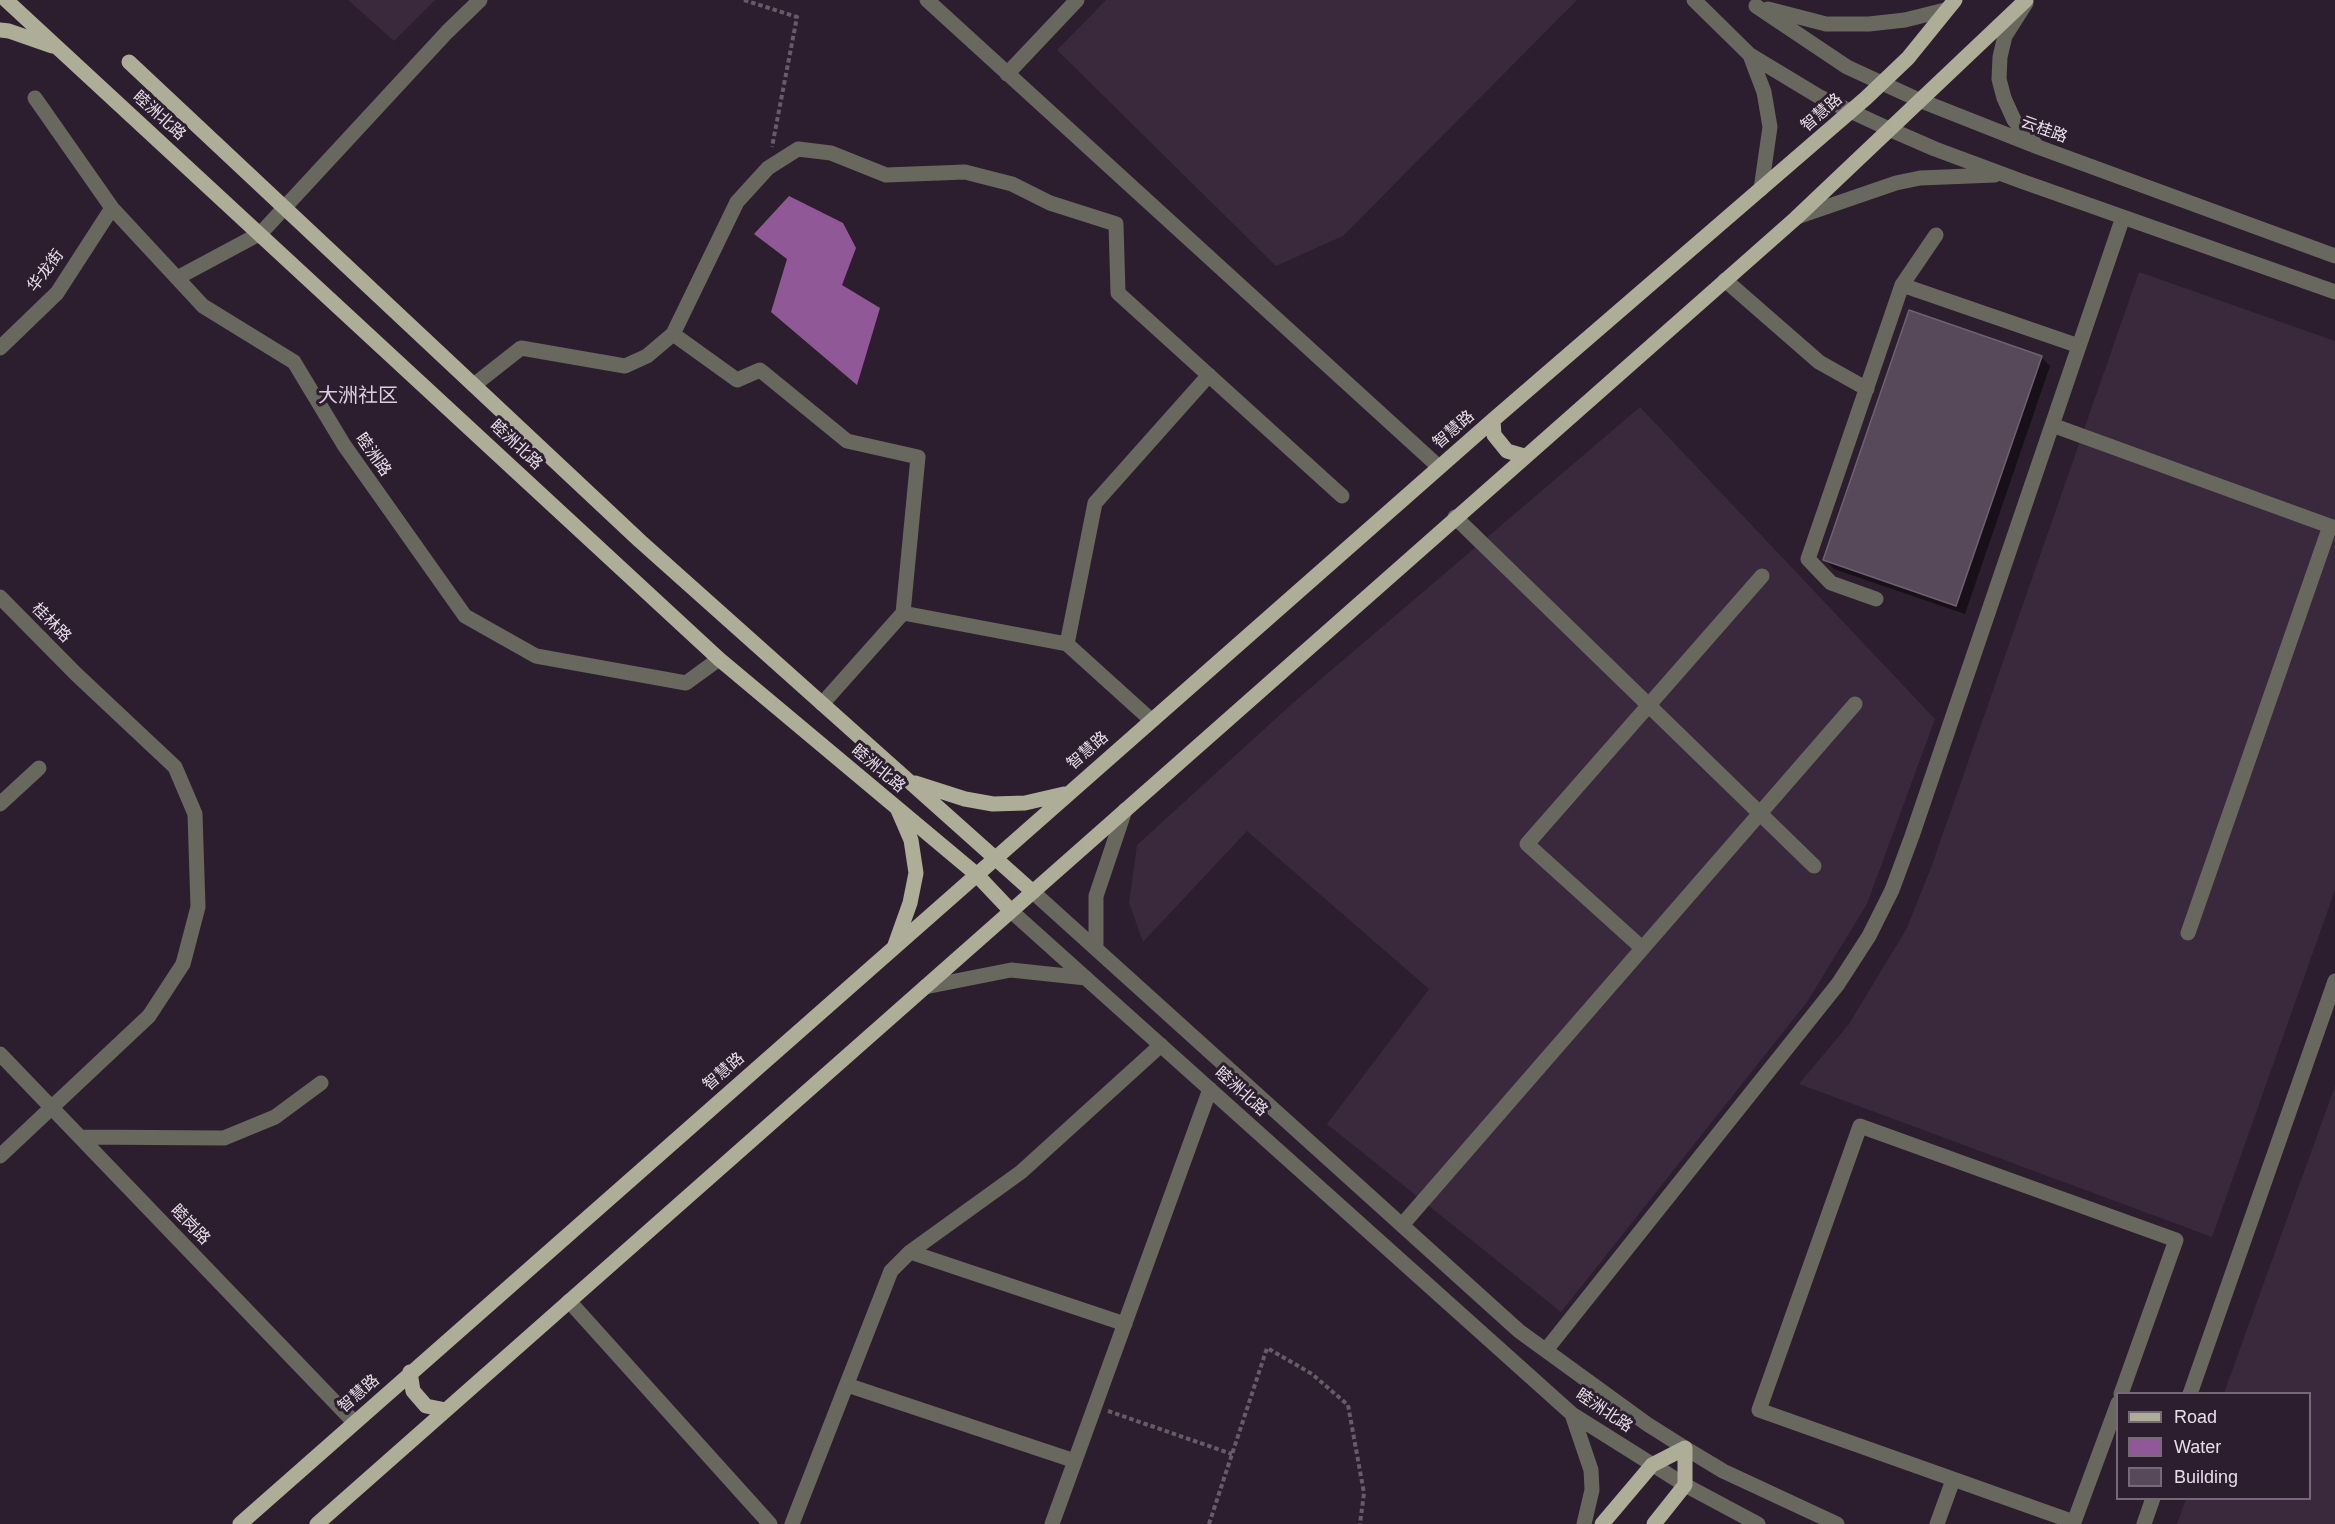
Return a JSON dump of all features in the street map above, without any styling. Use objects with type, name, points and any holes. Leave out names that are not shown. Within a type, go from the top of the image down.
[{"type":"main road","name":"睦洲北路","points":[[6,0],[719,658],[976,874],[1011,911]]},
{"type":"main road","points":[[317,1524],[1796,218],[2027,0]]},
{"type":"main road","name":"智慧路","points":[[240,1524],[1150,720],[1851,111],[1908,58],[1950,5]]},
{"type":"main road","points":[[0,30],[57,48]]},
{"type":"main road","name":"睦洲北路","points":[[129,62],[640,541],[1033,892]]},
{"type":"main road","points":[[1493,420],[1494,435],[1507,451],[1524,456]]},
{"type":"main road","points":[[908,781],[965,799],[993,804],[1025,803],[1067,794]]},
{"type":"main road","points":[[894,947],[910,903],[916,873],[911,840],[897,808]]},
{"type":"main road","points":[[410,1372],[413,1391],[426,1406],[446,1410]]},
{"type":"main road","points":[[1602,1524],[1652,1465],[1685,1448],[1685,1485],[1654,1524]]},
{"type":"street","points":[[177,278],[261,233],[447,32],[480,0]]},
{"type":"street","points":[[927,0],[1439,467]]},
{"type":"street","points":[[1007,74],[1077,0]]},
{"type":"street","points":[[1694,0],[1750,55],[1818,96],[1889,129],[1935,149],[2335,292]]},
{"type":"street","points":[[2027,0],[2005,36],[2000,57],[1999,79],[2004,98],[2014,120],[2038,147]]},
{"type":"street","points":[[1752,3],[1826,24],[1869,24],[1905,20],[1950,5]]},
{"type":"street","name":"云桂路","points":[[1752,3],[1846,67],[1919,100],[2038,147],[2335,256]]},
{"type":"street","points":[[1750,55],[1764,92],[1770,127],[1761,189]]},
{"type":"street","name":"睦洲路","points":[[35,98],[112,208],[203,306],[294,362],[344,445],[465,616],[536,656],[686,683],[719,658]]},
{"type":"street","points":[[474,385],[521,348],[625,366],[647,356],[673,334],[737,202],[768,168],[798,149],[831,153],[886,175],[965,172],[1012,184],[1050,203],[1116,224],[1118,293],[1342,496]]},
{"type":"street","points":[[1796,218],[1896,183],[1920,178],[2004,174]]},
{"type":"street","name":"华龙街","points":[[0,348],[57,293],[112,208]]},
{"type":"street","points":[[1546,1350],[1838,984],[1869,936],[1892,890],[1912,836],[2123,217]]},
{"type":"street","points":[[1876,599],[1831,583],[1808,559],[1902,285],[1936,235]]},
{"type":"street","points":[[1725,280],[1819,362],[1867,389]]},
{"type":"street","points":[[1902,285],[2079,346]]},
{"type":"street","points":[[673,334],[737,380],[760,370],[847,441],[918,457],[903,613],[822,704]]},
{"type":"street","points":[[1067,644],[1095,503],[1209,375]]},
{"type":"street","points":[[2052,425],[2332,527],[2188,933]]},
{"type":"street","points":[[1455,517],[1814,866]]},
{"type":"street","points":[[1642,948],[1527,844],[1762,576]]},
{"type":"street","name":"桂林路","points":[[0,597],[76,674],[175,766],[195,814],[198,908],[183,964],[149,1016],[0,1156]]},
{"type":"street","points":[[903,613],[1067,644],[1150,720]]},
{"type":"street","points":[[1402,1225],[1855,704]]},
{"type":"street","points":[[0,804],[39,768]]},
{"type":"street","points":[[1096,949],[1096,896],[1125,810]]},
{"type":"street","name":"睦洲北路","points":[[1033,892],[1520,1331],[1647,1424],[1685,1448],[1732,1475],[1837,1524]]},
{"type":"street","name":"睦洲北路","points":[[1011,911],[1572,1414],[1685,1485],[1758,1524]]},
{"type":"street","points":[[925,987],[1011,970],[1086,978]]},
{"type":"street","points":[[2191,1392],[2335,981]]},
{"type":"street","points":[[792,1524],[891,1271],[910,1252],[1021,1172],[1161,1045]]},
{"type":"street","name":"睦岗路","points":[[0,1054],[354,1422]]},
{"type":"street","points":[[80,1137],[224,1138],[275,1118],[321,1083]]},
{"type":"street","points":[[1052,1524],[1210,1089]]},
{"type":"street","points":[[2116,1408],[2074,1522],[1760,1410],[1860,1126],[2176,1240],[2122,1392]]},
{"type":"street","points":[[910,1252],[1125,1324]]},
{"type":"street","points":[[569,1301],[770,1524]]},
{"type":"street","points":[[847,1385],[1075,1461]]},
{"type":"street","points":[[1572,1414],[1591,1470],[1592,1490],[1584,1524]]},
{"type":"street","points":[[1938,1524],[1953,1480]]},
{"type":"street","points":[[2144,1524],[2151,1500]]},
{"type":"path","points":[[744,0],[797,17],[768,168]]},
{"type":"path","points":[[1209,1524],[1267,1348],[1312,1374],[1348,1405],[1364,1493],[1360,1524]]},
{"type":"path","points":[[1095,1407],[1232,1454]]},
{"type":"shaded area","points":[[348,0],[435,0],[394,41]]},
{"type":"shaded area","points":[[1106,0],[1577,0],[1343,236],[1276,266],[1057,50]]},
{"type":"shaded area","points":[[2139,272],[2335,341],[2335,890],[2212,1237],[1799,1084],[1849,1024],[1907,928],[1932,865]]},
{"type":"shaded area","points":[[1640,407],[1935,719],[1867,904],[1807,1002],[1561,1312],[1327,1124],[1429,989],[1247,831],[1143,942],[1129,903],[1137,845],[1294,702]]},
{"type":"shaded area","points":[[2335,1086],[2335,1524],[2177,1524],[2186,1500],[2311,1500],[2311,1392],[2224,1392]]},
{"type":"water","points":[[789,196],[843,223],[856,248],[842,285],[880,308],[857,385],[771,312],[787,259],[754,234]]},
{"type":"building","points":[[1909,310],[2042,356],[1956,606],[1823,560]]},
{"type":"district","name":"大洲社区","points":[[358,396]]}]
